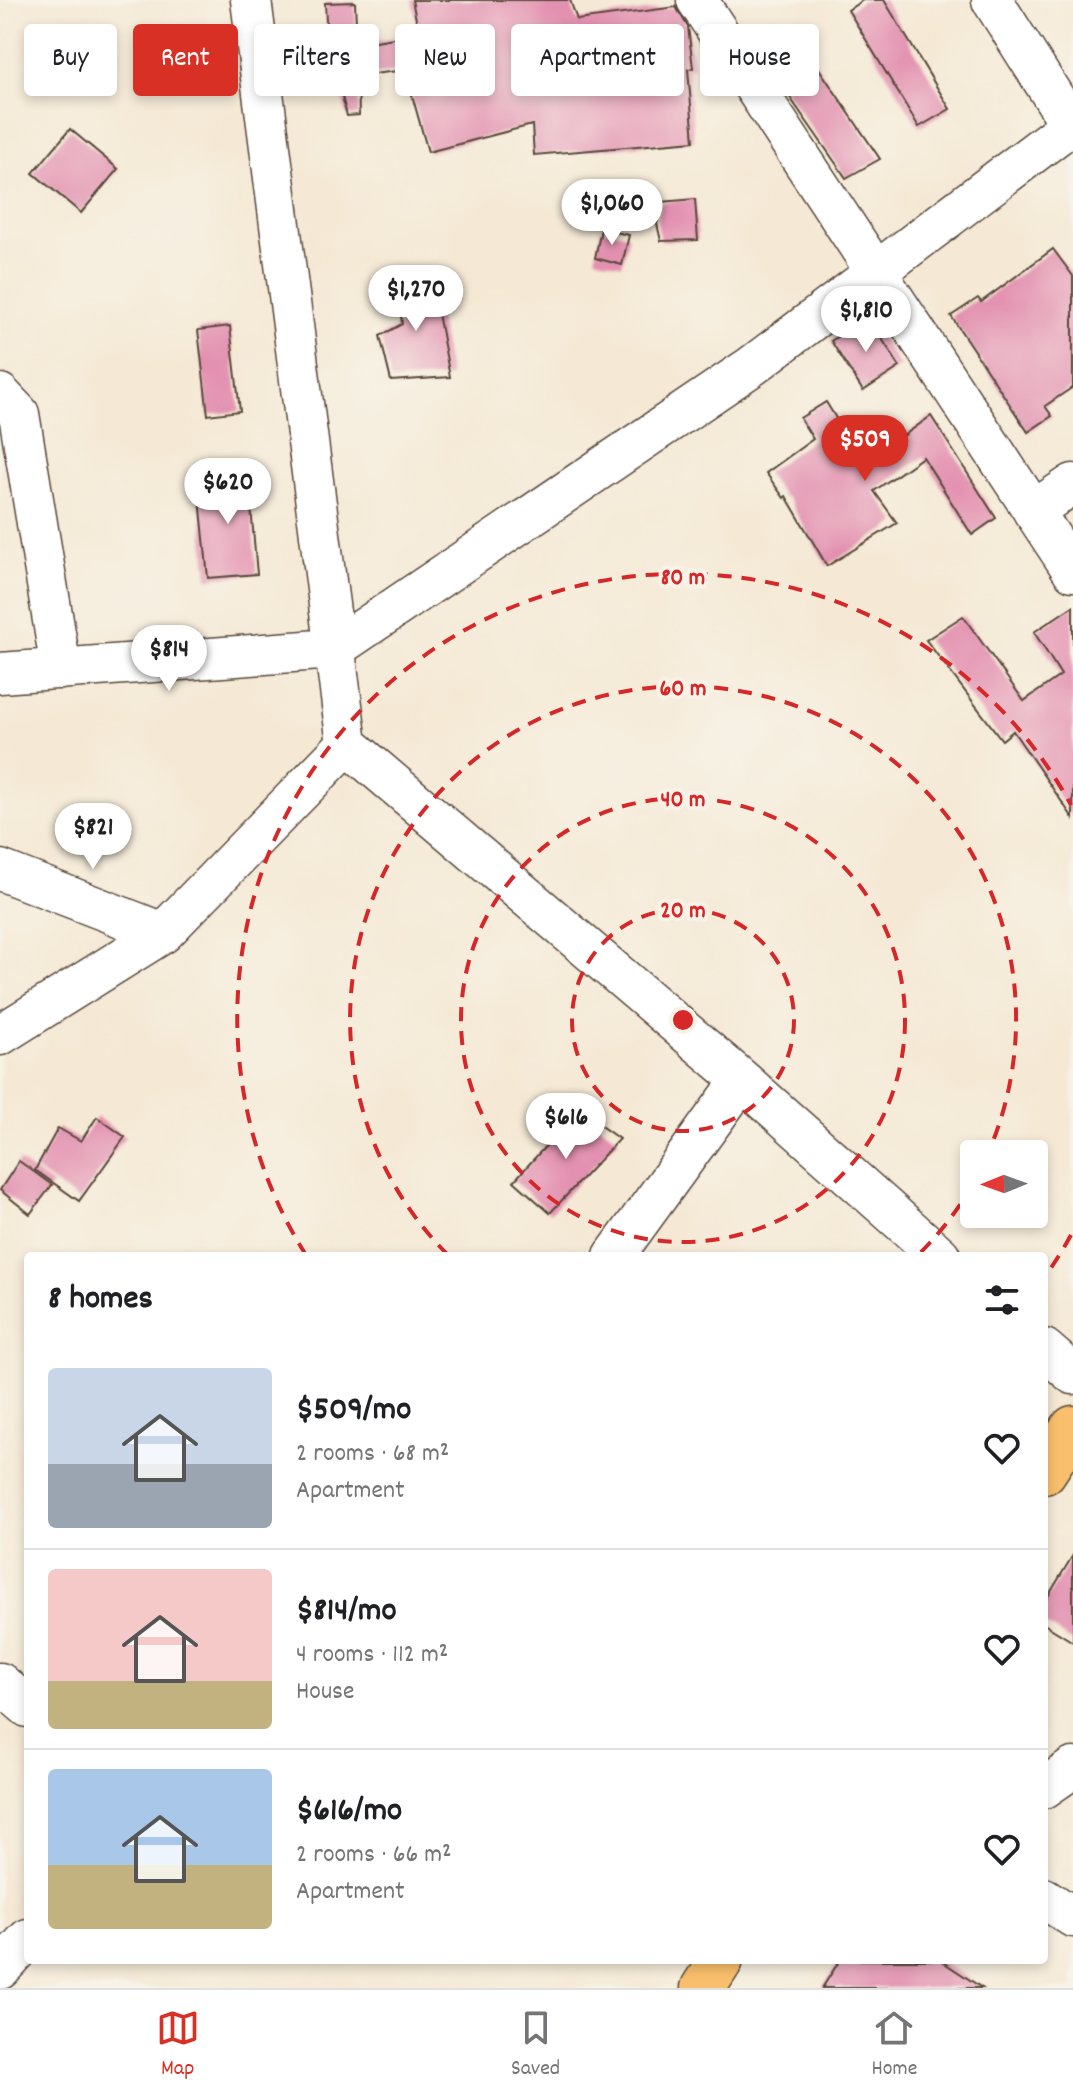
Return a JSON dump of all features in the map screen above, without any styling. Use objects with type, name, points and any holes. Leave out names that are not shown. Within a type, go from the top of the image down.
[{"type":"main road","points":[[1048,1466],[1073,1428]]},
{"type":"main road","points":[[703,1988],[718,1964]]},
{"type":"street","points":[[251,0],[347,744],[742,1080],[936,1252]]},
{"type":"street","points":[[697,0],[1073,571]]},
{"type":"street","points":[[0,673],[334,649],[752,366],[1072,125],[992,0]]},
{"type":"street","points":[[0,394],[19,414],[61,669]]},
{"type":"street","points":[[1033,511],[1073,484]]},
{"type":"street","points":[[0,1035],[163,933],[347,744]]},
{"type":"street","points":[[0,870],[163,933]]},
{"type":"street","points":[[617,1252],[742,1080]]},
{"type":"street","points":[[1048,1352],[1073,1374]]},
{"type":"street","points":[[0,1683],[24,1704]]},
{"type":"street","points":[[1048,1785],[1073,1768]]},
{"type":"street","points":[[1048,1901],[1073,1917]]},
{"type":"street","points":[[0,1969],[24,1943]]},
{"type":"building","points":[[412,0],[570,0],[577,20],[676,7],[688,27],[693,68],[688,69],[694,141],[534,155],[532,125],[428,152],[412,96],[495,96],[495,24],[417,24]]},
{"type":"building","points":[[863,0],[884,0],[950,109],[919,127],[848,10]]},
{"type":"building","points":[[355,2],[356,24],[326,24],[325,3]]},
{"type":"building","points":[[395,38],[395,71],[379,73],[379,40]]},
{"type":"building","points":[[819,69],[880,159],[846,178],[789,96],[819,96]]},
{"type":"building","points":[[342,96],[359,96],[359,115],[347,116]]},
{"type":"building","points":[[70,129],[118,169],[81,213],[33,173]]},
{"type":"building","points":[[695,199],[698,240],[661,241],[657,224],[661,202]]},
{"type":"building","points":[[601,229],[629,235],[622,265],[595,258]]},
{"type":"building","points":[[1053,249],[1073,276],[1073,387],[1045,406],[1052,416],[1028,432],[951,316],[978,298],[981,302]]},
{"type":"building","points":[[430,271],[450,377],[391,381],[380,336],[402,324],[396,275]]},
{"type":"building","points":[[868,317],[900,367],[863,391],[831,341]]},
{"type":"building","points":[[230,326],[240,411],[208,415],[198,330]]},
{"type":"building","points":[[826,402],[864,464],[931,416],[996,518],[972,535],[923,457],[874,491],[897,523],[827,566],[786,496],[784,498],[766,473],[813,439],[800,418]]},
{"type":"building","points":[[248,474],[257,574],[208,578],[198,479]]},
{"type":"building","points":[[1073,606],[1073,818],[1013,731],[1002,740],[926,640],[963,616],[1024,701],[1061,675],[1034,632]]},
{"type":"building","points":[[578,1110],[619,1139],[550,1213],[514,1181]]},
{"type":"building","points":[[97,1117],[125,1137],[79,1201],[35,1170],[58,1128],[81,1141]]},
{"type":"building","points":[[19,1161],[52,1185],[30,1214],[0,1190]]},
{"type":"building","points":[[1073,1555],[1073,1642],[1048,1626],[1048,1596]]},
{"type":"building","points":[[837,1964],[946,1964],[982,1988],[822,1988]]}]
